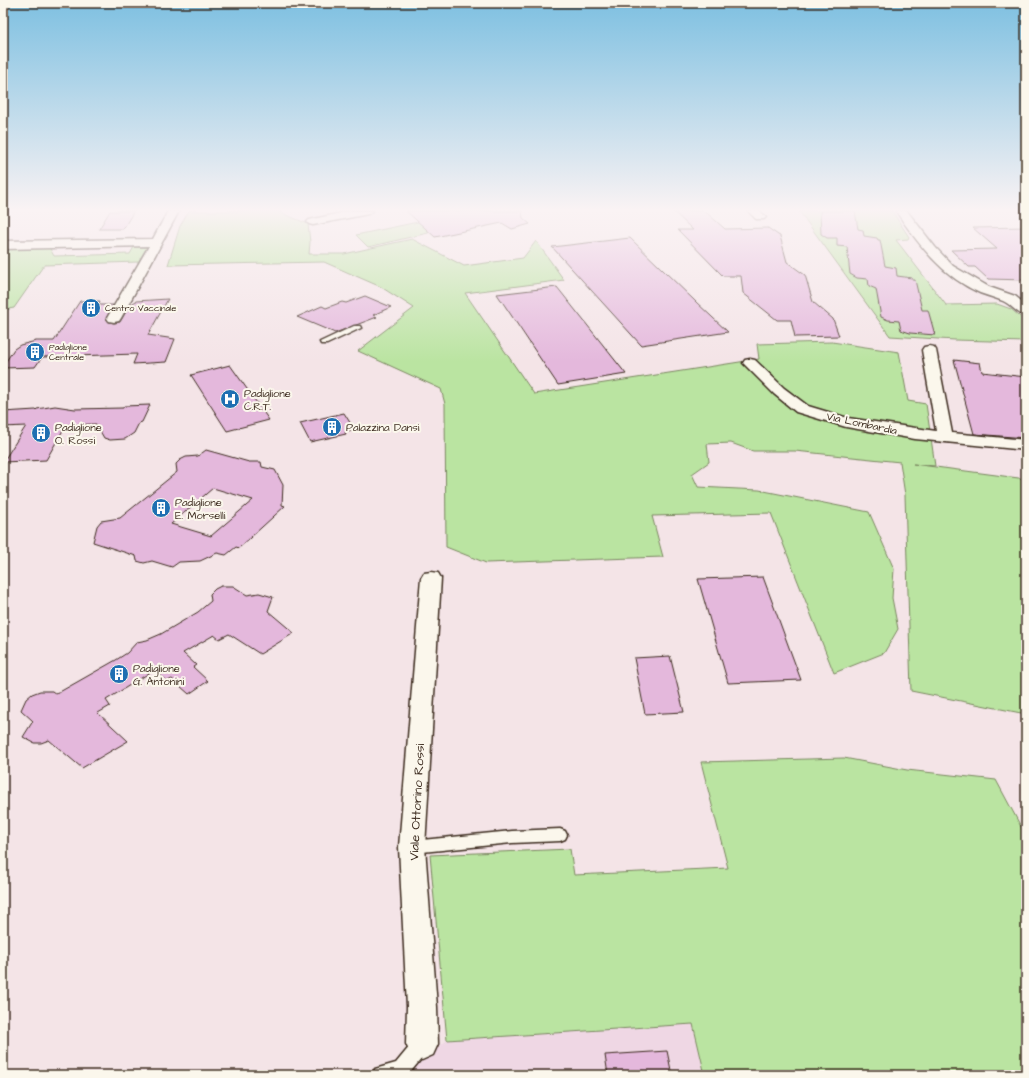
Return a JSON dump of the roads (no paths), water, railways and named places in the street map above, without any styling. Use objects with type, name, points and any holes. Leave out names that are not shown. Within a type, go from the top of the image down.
[{"type":"street","points":[[114,318],[146,261]]},
{"type":"street","points":[[942,261],[949,269],[984,290],[1010,299],[1026,312]]},
{"type":"street","points":[[1010,299],[1026,298]]},
{"type":"street","points":[[930,350],[945,438]]},
{"type":"street","name":"Via Lombardia","points":[[750,363],[779,391],[802,409],[846,422],[945,438],[1026,445]]},
{"type":"street","name":"Viale Ottorino Rossi","points":[[422,1044],[422,1007],[412,847],[431,578]]},
{"type":"lane","points":[[324,342],[357,328]]},
{"type":"lane","points":[[412,847],[512,837],[560,835]]},
{"type":"lane","name":"Viale Ottorino Rossi","points":[[381,1075],[401,1070],[422,1044]]},
{"type":"place","name":"Centro Vaccinale","points":[[91,308]]},
{"type":"place","name":"Padiglione Centrale","points":[[35,352]]},
{"type":"place","name":"Padiglione C.R.T.","points":[[230,399]]},
{"type":"place","name":"Palazzina Dansi","points":[[332,427]]},
{"type":"place","name":"Padiglione O. Rossi","points":[[41,433]]},
{"type":"place","name":"Padiglione E. Morselli","points":[[161,508]]},
{"type":"place","name":"Padiglione G. Antonini","points":[[119,674]]}]
